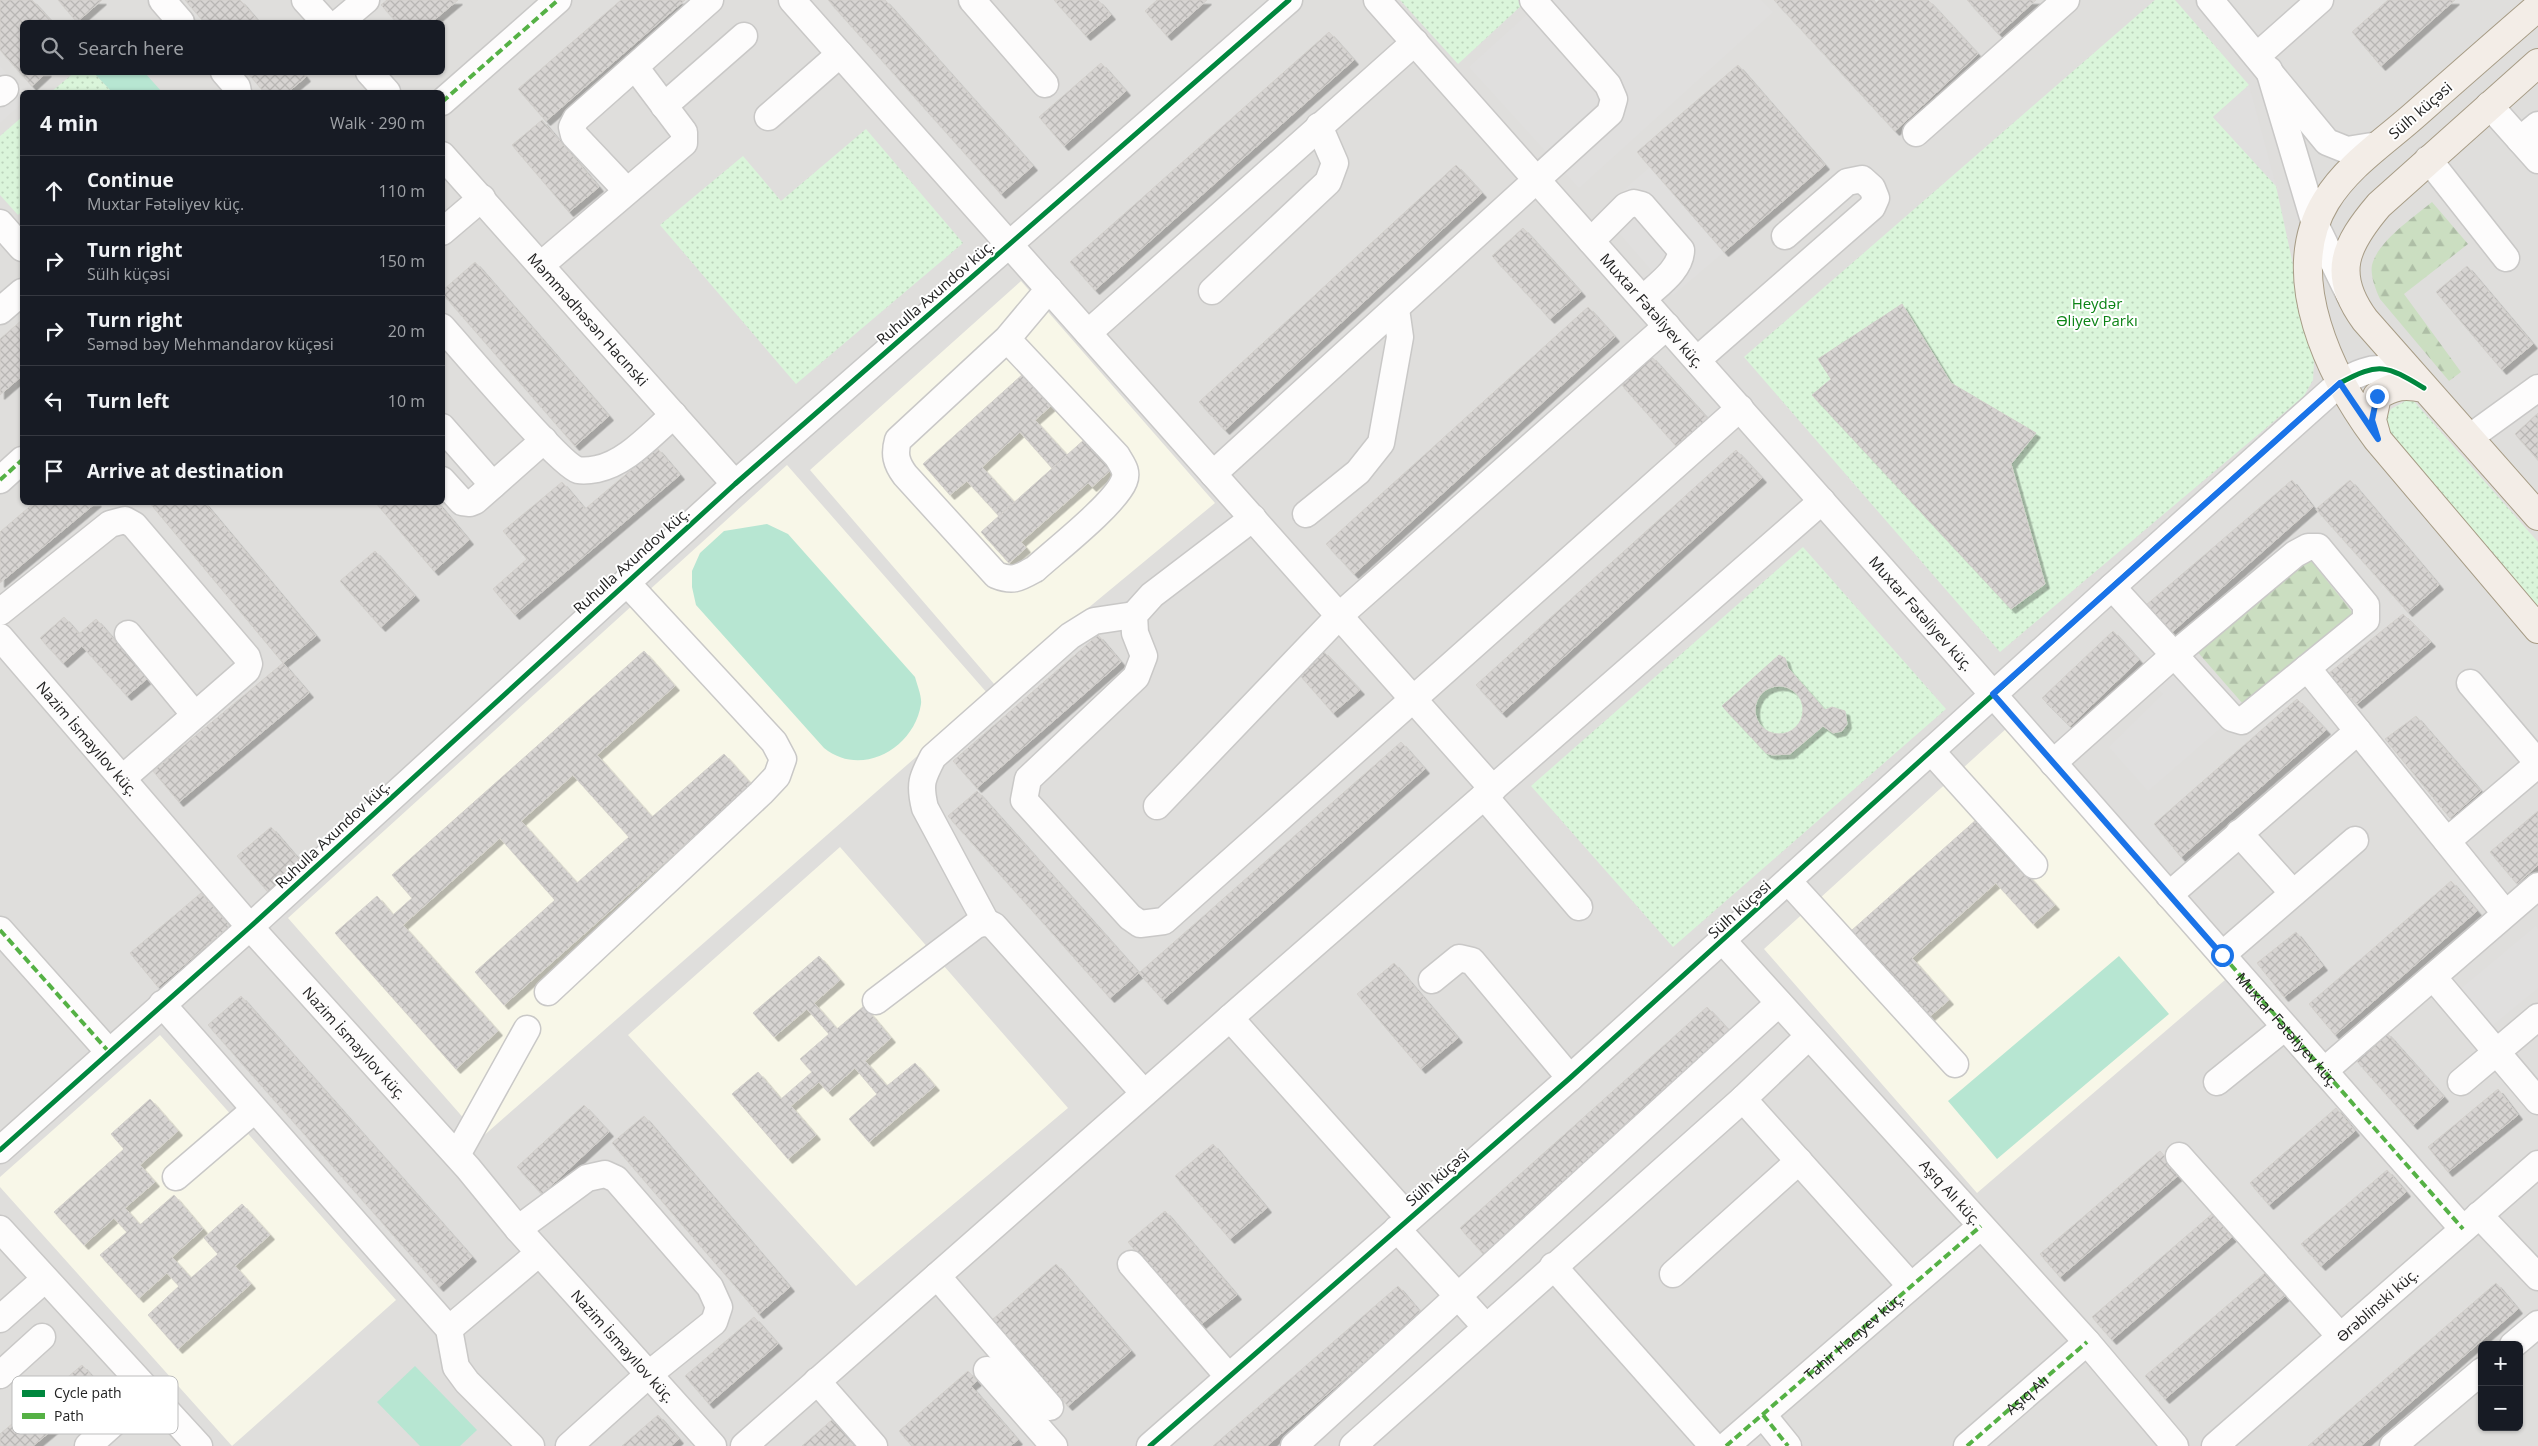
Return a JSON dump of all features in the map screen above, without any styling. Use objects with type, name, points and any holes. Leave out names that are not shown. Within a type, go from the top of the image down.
[{"type":"main road","name":"Sülh küçəsi","points":[[2315,224],[2340,183],[2378,146],[2538,7]]},
{"type":"main road","points":[[2538,62],[2428,159],[2380,205],[2361,226],[2349,247],[2345,273],[2352,300],[2365,320],[2538,516]]},
{"type":"main road","points":[[2400,127],[2428,159]]},
{"type":"main road","points":[[2315,224],[2308,266],[2310,291],[2329,358],[2340,383],[2378,439],[2538,629]]},
{"type":"main road","points":[[2378,439],[2372,420],[2377,396],[2389,388],[2405,384],[2424,388]]},
{"type":"street","points":[[162,0],[179,20]]},
{"type":"street","points":[[305,0],[323,20]]},
{"type":"street","points":[[342,20],[366,0]]},
{"type":"street","points":[[445,99],[558,0]]},
{"type":"street","points":[[627,191],[574,135],[572,126],[576,119],[710,0]]},
{"type":"street","points":[[792,0],[1414,700],[1579,907]]},
{"type":"street","points":[[972,0],[1045,84]]},
{"type":"street","name":"Ruhulla Axundov küç.","points":[[0,1150],[250,927],[735,484],[1289,0]]},
{"type":"street","name":"Muxtar Fətəliyev küç.","points":[[1378,0],[2054,763],[2324,1071],[2471,1222],[2538,1278]]},
{"type":"street","points":[[1213,474],[1610,113],[1614,99],[1608,85],[1533,0]]},
{"type":"street","points":[[1916,133],[2066,0]]},
{"type":"street","points":[[2210,0],[2327,142],[2347,150],[2378,146]]},
{"type":"street","points":[[2263,63],[2320,0]]},
{"type":"street","points":[[664,106],[744,36]]},
{"type":"street","points":[[1088,333],[1415,42]]},
{"type":"street","points":[[768,117],[840,54]]},
{"type":"street","points":[[2263,63],[2315,224],[2352,300]]},
{"type":"street","points":[[541,265],[684,143],[684,132],[635,67]]},
{"type":"street","points":[[227,75],[238,90]]},
{"type":"street","points":[[372,75],[385,90]]},
{"type":"street","points":[[2489,105],[2529,132],[2538,160]]},
{"type":"street","points":[[1212,291],[1328,182],[1335,163],[1319,126]]},
{"type":"street","name":"Məmmədhəsən Hacınski","points":[[445,158],[735,484]]},
{"type":"street","points":[[2428,159],[2506,258]]},
{"type":"street","points":[[1697,360],[1872,208],[1876,198],[1872,188],[1862,179],[1847,182],[1785,236]]},
{"type":"street","points":[[445,229],[482,198]]},
{"type":"street","points":[[1591,240],[1626,206],[1634,203],[1642,205],[1662,227],[1681,250],[1681,259],[1676,268],[1643,299]]},
{"type":"street","points":[[0,223],[20,246]]},
{"type":"street","points":[[1006,339],[1117,456],[1126,470],[1125,481],[1114,498],[1035,569],[1022,577],[1008,580],[996,575],[905,475],[897,464],[895,451],[898,440],[1006,339],[1049,289]]},
{"type":"street","points":[[0,311],[20,294]]},
{"type":"street","points":[[1306,514],[1358,472],[1381,443],[1400,337],[1396,309]]},
{"type":"street","points":[[1157,806],[1339,616],[1667,326]]},
{"type":"street","points":[[445,330],[544,440],[565,461],[578,470],[595,470],[614,465],[674,415]]},
{"type":"street","name":"Sülh küçəsi","points":[[1150,1446],[1570,1078],[2112,586],[2340,383],[2358,373],[2374,368],[2388,369],[2424,388]]},
{"type":"street","points":[[2470,438],[2538,388]]},
{"type":"street","points":[[1134,615],[1135,634],[1144,656],[1136,677],[1028,779],[1024,800],[1130,917],[1140,924],[1164,921],[1740,408]]},
{"type":"street","points":[[445,430],[493,485]]},
{"type":"street","points":[[445,483],[462,502],[470,503],[544,440]]},
{"type":"street","points":[[0,480],[20,462]]},
{"type":"street","points":[[744,1446],[1144,1093],[1822,501]]},
{"type":"street","points":[[1144,1093],[1001,933],[994,926],[986,922],[925,808],[921,793],[922,780],[933,757],[1070,636],[1094,621],[1134,615],[1152,595],[1252,518]]},
{"type":"street","points":[[0,612],[110,524],[125,520],[134,525],[247,657],[249,664],[247,670],[123,778]]},
{"type":"street","points":[[2054,763],[2174,655],[2295,554],[2308,547],[2318,547],[2366,605],[2366,620],[2242,721],[2232,718],[2174,655],[2112,586]]},
{"type":"street","points":[[548,992],[761,793],[777,776],[783,759],[774,742],[626,582]]},
{"type":"street","points":[[128,634],[196,715]]},
{"type":"street","name":"Nazim İsmayılov küç.","points":[[0,637],[250,927],[457,1155],[539,1253],[713,1446]]},
{"type":"street","points":[[2307,668],[2505,913]]},
{"type":"street","points":[[2447,841],[2538,763],[2470,683]]},
{"type":"street","points":[[2169,896],[2239,833],[2358,732]]},
{"type":"street","points":[[1930,751],[2034,865]]},
{"type":"street","points":[[2239,833],[2293,893]]},
{"type":"street","points":[[2222,955],[2355,840]]},
{"type":"street","points":[[1788,881],[1956,1064]]},
{"type":"street","points":[[2324,1071],[2538,886]]},
{"type":"street","points":[[876,1002],[976,925],[986,922]]},
{"type":"street","points":[[0,930],[109,1052]]},
{"type":"street","name":"Aşıq Alı küç.","points":[[1723,941],[2087,1342],[2176,1446]]},
{"type":"street","points":[[1432,980],[1459,958],[1472,961],[1570,1078]]},
{"type":"street","points":[[2433,976],[2538,1101]]},
{"type":"street","points":[[1294,1446],[1778,1003]]},
{"type":"street","points":[[162,1004],[448,1329],[456,1367],[467,1382],[531,1446]]},
{"type":"street","points":[[1230,1018],[1403,1224],[1458,1296],[1485,1326]]},
{"type":"street","points":[[2461,1082],[2538,1018]]},
{"type":"street","points":[[2217,1082],[2285,1027]]},
{"type":"street","points":[[457,1155],[527,1029]]},
{"type":"street","points":[[1353,1446],[1485,1326],[1743,1099],[1809,1036]]},
{"type":"street","points":[[1743,1099],[1912,1286]]},
{"type":"street","points":[[176,1177],[254,1110]]},
{"type":"street","points":[[2179,1156],[2340,1336]]},
{"type":"street","points":[[1674,1274],[1799,1161]]},
{"type":"street","name":"Ərəblinski küç.","points":[[2215,1446],[2538,1164]]},
{"type":"street","points":[[518,1229],[587,1178],[605,1174],[616,1179],[710,1287],[719,1307],[714,1322],[648,1375],[569,1446]]},
{"type":"street","name":"Tahir Hacıyev küç.","points":[[1726,1446],[1981,1226]]},
{"type":"street","points":[[0,1229],[133,1376]]},
{"type":"street","points":[[448,1329],[539,1253]]},
{"type":"street","points":[[1131,1264],[1228,1376]]},
{"type":"street","points":[[1553,1266],[1713,1446]]},
{"type":"street","points":[[937,1276],[1050,1407]]},
{"type":"street","points":[[0,1319],[45,1279]]},
{"type":"street","points":[[2518,1341],[2538,1324]]},
{"type":"street","points":[[0,1375],[42,1337]]},
{"type":"street","name":"Aşıq Alı","points":[[1967,1446],[2087,1342]]},
{"type":"street","points":[[987,1370],[1054,1446]]},
{"type":"street","points":[[2393,1446],[2478,1374]]},
{"type":"street","points":[[817,1381],[874,1446]]},
{"type":"street","points":[[1762,1416],[1788,1446]]},
{"type":"street","points":[[178,1424],[199,1446]]},
{"type":"street","points":[[88,1446],[101,1434]]},
{"type":"shaded area","points":[[0,0],[2538,0],[2538,1446],[0,1446]]},
{"type":"shaded area","points":[[1543,0],[1761,0],[1773,12],[1579,188],[1469,67]]},
{"type":"shaded area","points":[[0,66],[20,91],[20,105],[0,123]]},
{"type":"shaded area","points":[[2249,85],[2276,186],[2213,117]]},
{"type":"shaded area","points":[[1650,167],[1724,252],[1673,295],[1600,211]]},
{"type":"shaded area","points":[[1021,281],[1215,503],[995,685],[810,470]]},
{"type":"shaded area","points":[[787,465],[988,694],[481,1138],[288,918]]},
{"type":"shaded area","points":[[2174,655],[2232,718],[2148,791],[2109,747],[2163,694],[2148,678]]},
{"type":"shaded area","points":[[2007,728],[2225,980],[1977,1193],[1764,949]]},
{"type":"shaded area","points":[[840,847],[1068,1108],[856,1286],[628,1035]]},
{"type":"shaded area","points":[[2536,926],[2538,929],[2538,988],[2482,1034],[2451,997]]},
{"type":"shaded area","points":[[160,1035],[396,1300],[232,1446],[178,1386],[178,1376],[169,1376],[0,1187],[0,1177]]},
{"type":"green space","points":[[1400,0],[1518,0],[1522,5],[1458,64]]},
{"type":"green space","name":"Heydər Əliyev Parkı","points":[[2155,0],[2175,0],[2249,85],[2213,117],[2276,186],[2314,362],[2313,380],[2304,396],[2000,652],[1744,357]]},
{"type":"green space","points":[[71,75],[96,75],[110,90],[53,90]]},
{"type":"green space","points":[[96,75],[147,75],[160,90],[110,90]]},
{"type":"green space","points":[[20,119],[20,213],[18,215],[0,195],[0,136]]},
{"type":"green space","points":[[866,129],[963,243],[796,384],[660,225],[743,156],[781,201]]},
{"type":"green space","points":[[2432,202],[2468,244],[2404,294],[2461,372],[2449,381],[2380,299],[2372,274],[2372,265],[2381,247]]},
{"type":"green space","points":[[2411,398],[2538,542],[2538,606],[2382,425],[2391,409]]},
{"type":"green space","points":[[767,524],[788,534],[915,677],[921,701],[916,720],[908,734],[897,746],[884,754],[869,759],[854,760],[839,757],[824,748],[696,605],[692,587],[692,571],[700,553],[724,531]]},
{"type":"green space","points":[[1803,547],[1946,709],[1673,947],[1531,786]]},
{"type":"green space","points":[[2308,557],[2353,613],[2243,704],[2195,649]]},
{"type":"green space","points":[[2119,956],[2169,1014],[1997,1159],[1948,1101]]},
{"type":"green space","points":[[415,1366],[477,1430],[460,1446],[420,1446],[377,1402]]},
{"type":"building","points":[[0,0],[32,0],[50,20],[20,20],[20,72],[0,50]]},
{"type":"building","points":[[58,0],[102,0],[79,20],[75,20]]},
{"type":"building","points":[[185,0],[240,0],[257,20],[202,20]]},
{"type":"building","points":[[387,0],[458,0],[434,20],[395,20],[381,5]]},
{"type":"building","points":[[621,0],[685,0],[546,121],[518,89]]},
{"type":"building","points":[[828,0],[885,0],[1033,166],[1001,194]]},
{"type":"building","points":[[1054,0],[1098,0],[1111,15],[1086,36]]},
{"type":"building","points":[[1157,0],[1207,0],[1167,36],[1145,11]]},
{"type":"building","points":[[1774,0],[1874,0],[1876,3],[1879,0],[1928,0],[1978,54],[1895,131]]},
{"type":"building","points":[[1967,0],[2036,0],[1999,34]]},
{"type":"building","points":[[2388,0],[2455,0],[2381,66],[2352,32]]},
{"type":"building","points":[[1329,32],[1354,60],[1095,290],[1070,262]]},
{"type":"building","points":[[1101,63],[1126,91],[1064,146],[1039,117]]},
{"type":"building","points":[[1738,65],[1825,165],[1724,252],[1637,152]]},
{"type":"building","points":[[22,75],[44,75],[32,86]]},
{"type":"building","points":[[250,75],[304,75],[306,77],[290,90],[262,90]]},
{"type":"building","points":[[542,120],[599,187],[569,212],[512,145]]},
{"type":"building","points":[[1456,165],[1482,193],[1225,430],[1199,402]]},
{"type":"building","points":[[1523,228],[1581,292],[1550,319],[1492,256]]},
{"type":"building","points":[[475,262],[609,416],[575,446],[445,296],[445,288]]},
{"type":"building","points":[[2467,266],[2533,344],[2502,370],[2436,292]]},
{"type":"building","points":[[1902,304],[1951,383],[2036,433],[2011,464],[2045,584],[2011,609],[1812,395],[1831,379],[1818,359]]},
{"type":"building","points":[[1588,307],[1615,337],[1354,574],[1326,544]]},
{"type":"building","points":[[20,322],[20,378],[0,395],[0,339]]},
{"type":"building","points":[[1651,356],[1708,419],[1677,447],[1620,383]]},
{"type":"building","points":[[1023,374],[1051,406],[1035,420],[1067,455],[1052,468],[1020,432],[982,467],[1014,502],[999,516],[967,481],[950,495],[923,464]]},
{"type":"building","points":[[2538,413],[2538,460],[2515,434]]},
{"type":"building","points":[[1086,438],[1113,468],[1092,487],[1088,483],[1021,542],[1026,548],[1009,563],[981,532]]},
{"type":"building","points":[[657,448],[680,475],[515,615],[493,589],[527,559],[503,531],[562,482],[585,509]]},
{"type":"building","points":[[1736,450],[1762,478],[1502,713],[1476,685]]},
{"type":"building","points":[[2292,480],[2313,507],[2170,634],[2145,606]]},
{"type":"building","points":[[2350,480],[2439,585],[2408,612],[2316,509]]},
{"type":"building","points":[[32,505],[93,505],[0,583],[0,532]]},
{"type":"building","points":[[151,505],[207,505],[316,636],[283,663]]},
{"type":"building","points":[[378,505],[440,505],[469,540],[434,571]]},
{"type":"building","points":[[375,551],[415,596],[381,627],[340,581]]},
{"type":"building","points":[[2403,614],[2431,642],[2357,704],[2328,674]]},
{"type":"building","points":[[64,617],[79,634],[96,619],[148,678],[127,696],[82,646],[63,663],[40,638]]},
{"type":"building","points":[[2113,631],[2139,660],[2070,726],[2042,698]]},
{"type":"building","points":[[1098,635],[1121,662],[977,788],[953,761]]},
{"type":"building","points":[[644,651],[675,686],[597,755],[652,817],[724,754],[752,785],[504,1005],[475,972],[555,900],[500,838],[403,925],[498,1031],[456,1069],[335,933],[377,896],[393,915],[412,898],[392,875]],"holes":[[[573,775],[629,837],[577,883],[521,821]]]},
{"type":"building","points":[[1323,651],[1360,690],[1333,713],[1298,673]]},
{"type":"building","points":[[1779,655],[1785,658],[1788,668],[1825,710],[1832,707],[1845,711],[1847,724],[1842,731],[1833,733],[1823,726],[1790,754],[1772,755],[1766,753],[1722,706]]},
{"type":"building","points":[[283,663],[309,693],[179,802],[153,771]]},
{"type":"building","points":[[1774,686],[1784,686],[1796,693],[1803,705],[1803,715],[1796,727],[1784,734],[1774,734],[1766,730],[1759,723],[1755,715],[1755,705],[1759,697],[1766,690]]},
{"type":"building","points":[[2297,699],[2326,730],[2181,857],[2154,824]]},
{"type":"building","points":[[2416,716],[2481,791],[2450,818],[2385,739]]},
{"type":"building","points":[[1401,742],[1425,769],[1163,1000],[1139,973]]},
{"type":"building","points":[[977,791],[1139,973],[1110,998],[948,816]]},
{"type":"building","points":[[2538,811],[2538,865],[2517,884],[2490,852]]},
{"type":"building","points":[[1977,819],[2055,905],[2033,924],[1996,883],[1912,958],[1949,1000],[1928,1018],[1851,931]]},
{"type":"building","points":[[271,827],[302,863],[268,892],[237,856]]},
{"type":"building","points":[[2451,881],[2477,911],[2335,1035],[2309,1004]]},
{"type":"building","points":[[201,893],[230,926],[158,987],[130,953]]},
{"type":"building","points":[[2296,932],[2323,966],[2284,997],[2257,963]]},
{"type":"building","points":[[819,956],[840,980],[814,1003],[837,1029],[864,1006],[891,1038],[865,1061],[887,1086],[915,1063],[935,1086],[869,1142],[849,1119],[877,1094],[855,1068],[828,1092],[819,1082],[791,1106],[816,1135],[788,1159],[732,1094],[758,1072],[781,1099],[812,1072],[800,1059],[829,1034],[807,1009],[774,1037],[753,1013]]},
{"type":"building","points":[[1394,963],[1458,1038],[1421,1069],[1357,994]]},
{"type":"building","points":[[241,996],[472,1257],[439,1287],[208,1025]]},
{"type":"building","points":[[1707,1007],[1734,1036],[1487,1258],[1460,1228]]},
{"type":"building","points":[[2386,1032],[2444,1097],[2413,1125],[2355,1059]]},
{"type":"building","points":[[2498,1089],[2518,1115],[2448,1172],[2428,1147]]},
{"type":"building","points":[[150,1099],[178,1131],[140,1165],[155,1182],[125,1208],[140,1225],[174,1195],[203,1229],[172,1257],[191,1278],[218,1254],[204,1238],[242,1204],[270,1235],[235,1266],[251,1284],[178,1349],[148,1315],[179,1286],[167,1273],[139,1298],[100,1255],[127,1232],[114,1218],[84,1245],[54,1212],[124,1149],[111,1134]]},
{"type":"building","points":[[584,1105],[609,1132],[542,1194],[517,1167]]},
{"type":"building","points":[[2336,1108],[2355,1131],[2269,1205],[2250,1183]]},
{"type":"building","points":[[644,1116],[790,1287],[759,1314],[612,1143]]},
{"type":"building","points":[[1213,1144],[1267,1208],[1230,1239],[1175,1176]]},
{"type":"building","points":[[2160,1151],[2180,1174],[2060,1277],[2040,1254]]},
{"type":"building","points":[[2387,1170],[2406,1192],[2321,1266],[2301,1244]]},
{"type":"building","points":[[1165,1211],[1237,1295],[1199,1326],[1128,1242]]},
{"type":"building","points":[[2212,1214],[2232,1237],[2112,1340],[2092,1317]]},
{"type":"building","points":[[1056,1264],[1131,1351],[1068,1406],[992,1320]]},
{"type":"building","points":[[2265,1273],[2285,1296],[2165,1399],[2145,1376]]},
{"type":"building","points":[[2496,1283],[2518,1309],[2481,1341],[2478,1341],[2478,1344],[2361,1446],[2308,1446]]},
{"type":"building","points":[[1398,1286],[1421,1313],[1267,1446],[1213,1446]]},
{"type":"building","points":[[754,1317],[778,1344],[709,1404],[685,1376]]},
{"type":"building","points":[[82,1365],[92,1376],[69,1376]]},
{"type":"building","points":[[968,1371],[977,1381],[971,1386],[1018,1440],[1010,1446],[912,1446],[899,1431]]},
{"type":"building","points":[[658,1415],[679,1439],[671,1446],[622,1446]]},
{"type":"building","points":[[833,1419],[858,1446],[802,1446]]},
{"type":"building","points":[[12,1424],[12,1434],[47,1434],[33,1446],[0,1446],[0,1434]]},
{"type":"marked path","points":[[445,99],[558,0]]},
{"type":"marked path","points":[[0,480],[20,462]]},
{"type":"marked path","points":[[1993,694],[2463,1229]]},
{"type":"marked path","points":[[0,930],[109,1052]]},
{"type":"marked path","points":[[1726,1446],[1981,1226]]},
{"type":"marked path","points":[[1967,1446],[2087,1342]]},
{"type":"marked path","points":[[1763,1415],[1788,1446]]},
{"type":"cycle path","points":[[0,1150],[250,927],[735,484],[1289,0]]},
{"type":"cycle path","points":[[1150,1446],[1570,1078],[2340,383],[2365,371],[2383,369],[2401,375],[2424,388]]},
{"type":"route","points":[[2222,955],[1993,694],[2340,383],[2355,408],[2378,439],[2372,420],[2377,396]]}]
